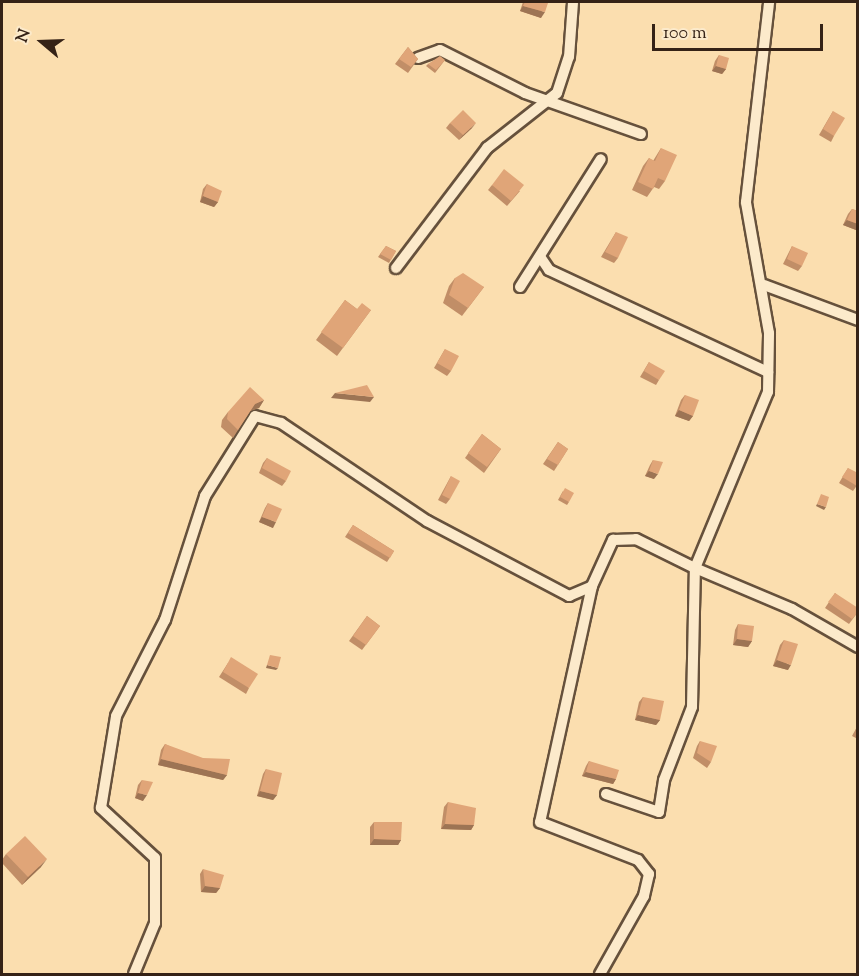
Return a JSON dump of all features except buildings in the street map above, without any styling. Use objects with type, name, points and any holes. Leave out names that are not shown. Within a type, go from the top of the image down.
[{"type":"street","points":[[396,268],[487,148],[557,93],[569,57],[573,2]]},
{"type":"street","points":[[606,794],[659,812],[664,780],[692,707],[695,568],[768,392],[764,285],[746,202],[768,2]]},
{"type":"street","points":[[418,58],[440,50],[547,101],[641,134]]},
{"type":"street","points":[[520,287],[541,258],[601,159]]},
{"type":"street","points":[[541,258],[549,270],[768,372]]},
{"type":"street","points":[[764,285],[858,320]]},
{"type":"street","points":[[134,975],[155,923],[155,858],[100,808],[116,716],[165,620],[205,496],[255,416],[281,423],[427,521],[569,596],[591,586]]},
{"type":"street","points":[[600,975],[644,896],[649,874],[638,860],[540,822],[591,586],[613,540],[636,540],[792,609],[858,648]]}]
